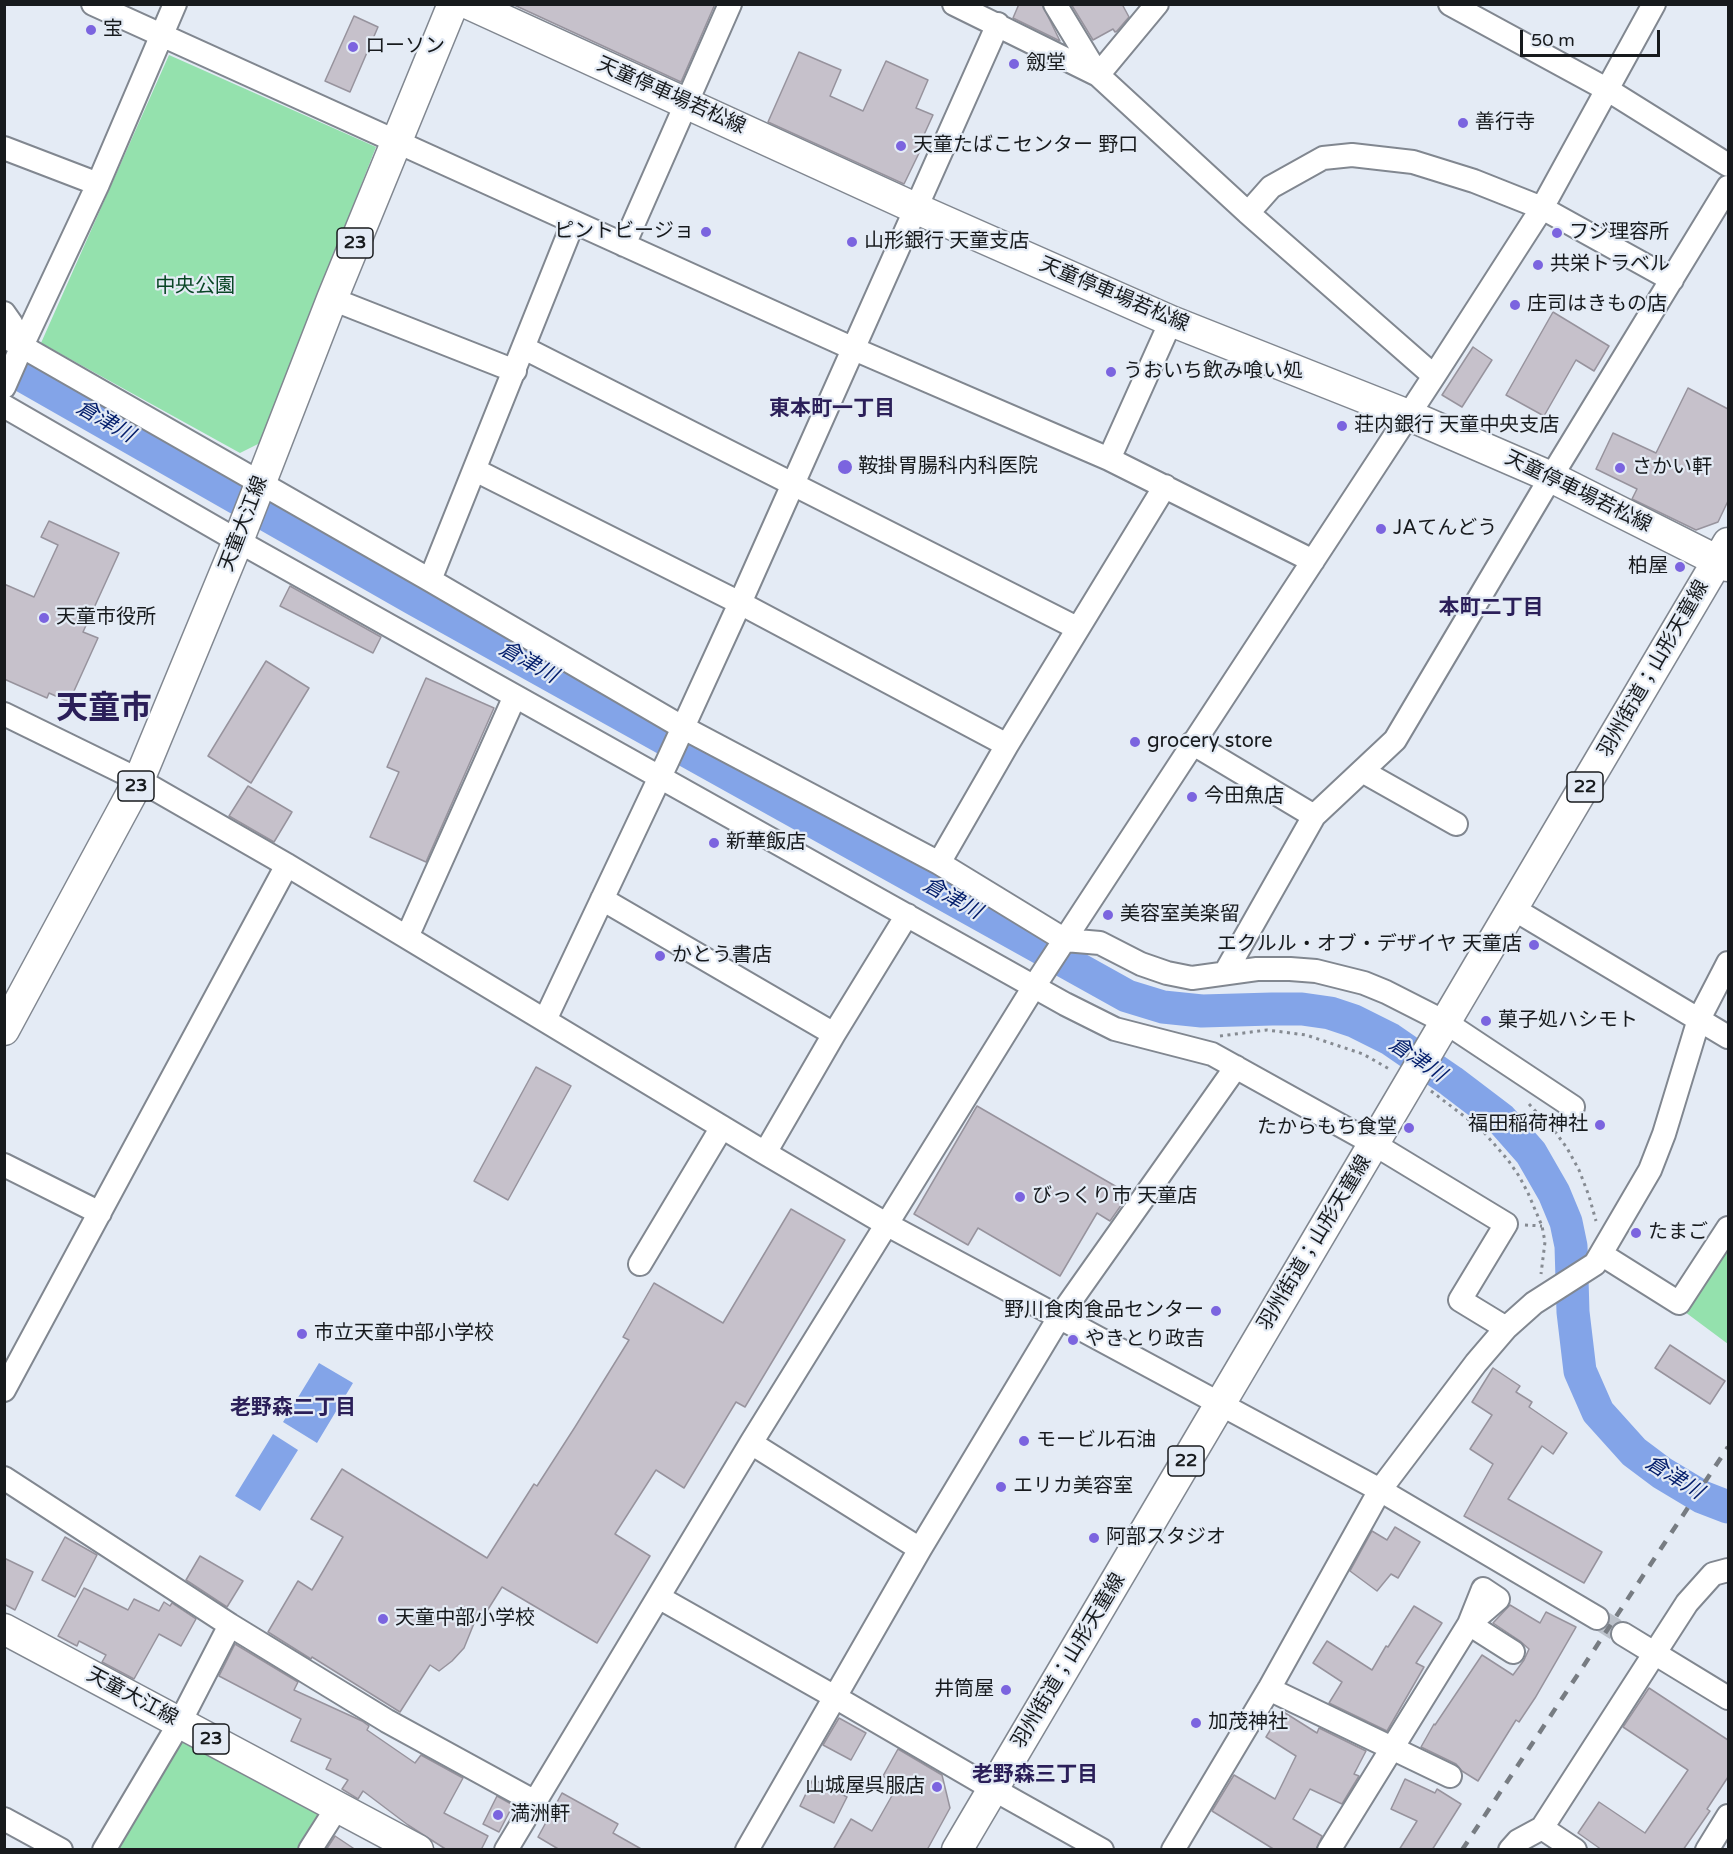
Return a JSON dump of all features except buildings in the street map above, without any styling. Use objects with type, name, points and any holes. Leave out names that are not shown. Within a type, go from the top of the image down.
[{"type":"main road","name":"天童大江線","points":[[4,1030],[139,780],[241,535],[332,299],[453,4]]},
{"type":"main road","name":"天童停車場若松線","points":[[469,4],[915,208],[1171,321],[1408,415],[1725,556]]},
{"type":"main road","name":"羽州街道；山形天童線","points":[[957,1850],[1414,1073],[1725,556]]},
{"type":"main road","name":"天童大江線","points":[[4,1629],[418,1850]]},
{"type":"street","points":[[93,4],[854,349],[1109,459],[1313,561]]},
{"type":"street","points":[[4,387],[15,345],[98,184],[175,4]]},
{"type":"street","points":[[624,245],[730,4]]},
{"type":"street","points":[[954,4],[1098,75],[1248,213],[1434,376]]},
{"type":"street","points":[[1055,4],[1098,75]]},
{"type":"street","points":[[1098,75],[1156,4]]},
{"type":"street","points":[[1450,4],[1608,90],[1728,165]]},
{"type":"street","points":[[506,1850],[660,1598],[751,1443],[1035,986],[1542,208],[1654,4]]},
{"type":"street","points":[[545,1020],[740,603],[998,24]]},
{"type":"street","points":[[4,148],[98,184]]},
{"type":"street","points":[[1248,213],[1271,187],[1323,158],[1352,155],[1413,162],[1474,181],[1542,208],[1672,280]]},
{"type":"street","points":[[1225,973],[1314,816],[1395,740],[1551,477],[1728,187]]},
{"type":"street","points":[[430,580],[573,223]]},
{"type":"street","points":[[332,299],[515,370]]},
{"type":"street","points":[[4,313],[11,322],[15,345]]},
{"type":"street","points":[[1109,459],[1171,321]]},
{"type":"street","points":[[15,345],[260,482],[682,727],[939,863],[1065,940],[1100,943],[1141,964],[1192,978],[1257,969],[1290,969],[1338,976],[1364,983],[1386,992],[1573,1107]]},
{"type":"street","points":[[524,348],[1077,628]]},
{"type":"street","points":[[4,406],[241,535],[515,696],[664,768],[907,915],[1065,1004],[1115,1029],[1212,1054],[1374,1144],[1506,1224],[1460,1300],[1506,1328]]},
{"type":"street","points":[[475,470],[740,603],[1006,744]]},
{"type":"street","points":[[939,863],[1006,744],[1165,486]]},
{"type":"street","points":[[407,937],[515,696]]},
{"type":"street","points":[[4,714],[139,780],[287,865],[886,1224],[1380,1490],[1597,1618]]},
{"type":"street","points":[[1192,743],[1314,816]]},
{"type":"street","points":[[1362,771],[1456,824]]},
{"type":"street","points":[[4,1390],[287,865]]},
{"type":"street","points":[[602,899],[834,1034]]},
{"type":"street","points":[[1512,908],[1728,1037]]},
{"type":"street","points":[[765,1153],[907,915]]},
{"type":"street","points":[[1173,1850],[1269,1689],[1380,1490],[1476,1363],[1506,1328],[1542,1297],[1598,1259],[1650,1170],[1664,1134],[1700,1019],[1728,963]]},
{"type":"street","points":[[747,1850],[920,1549],[1060,1316],[1236,1067]]},
{"type":"street","points":[[640,1264],[722,1127]]},
{"type":"street","points":[[4,1165],[100,1213]]},
{"type":"street","points":[[1598,1259],[1679,1303],[1728,1228]]},
{"type":"street","points":[[751,1443],[920,1549]]},
{"type":"street","points":[[4,1478],[230,1624],[387,1721],[535,1802]]},
{"type":"street","points":[[1510,1850],[1518,1841],[1542,1828],[1687,1603],[1713,1574],[1728,1570]]},
{"type":"street","points":[[660,1598],[993,1790],[1102,1850]]},
{"type":"street","points":[[105,1850],[180,1722],[230,1624]]},
{"type":"street","points":[[1329,1850],[1469,1624],[1513,1652]]},
{"type":"street","points":[[1623,1634],[1728,1698]]},
{"type":"street","points":[[1269,1689],[1450,1776]]},
{"type":"street","points":[[310,1850],[338,1806]]},
{"type":"street","points":[[1707,1850],[1728,1816]]},
{"type":"street","points":[[4,1819],[61,1850]]},
{"type":"street","points":[[1542,1828],[1575,1850]]},
{"type":"path","points":[[1524,1099],[1556,1133],[1579,1170],[1592,1206],[1598,1259]]},
{"type":"green space","name":"中央公園","points":[[169,55],[376,147],[260,443],[240,453],[41,343]]},
{"type":"green space","points":[[1728,1244],[1728,1344],[1685,1312]]},
{"type":"green space","points":[[181,1733],[328,1811],[303,1849],[112,1850]]},
{"type":"water","points":[[319,1363],[353,1383],[317,1443],[283,1422]]},
{"type":"water","points":[[273,1434],[298,1450],[260,1511],[235,1496]]},
{"type":"waterway","name":"倉津川","points":[[4,365],[414,599],[1127,996],[1163,1007],[1202,1011],[1302,1009],[1330,1013],[1354,1021],[1390,1039],[1501,1119],[1531,1153],[1554,1193],[1566,1222],[1571,1246],[1573,1312],[1580,1371],[1598,1412],[1634,1452],[1662,1473],[1702,1497],[1728,1507]]},
{"type":"tunnel","points":[[1597,1618],[1623,1634]]},
{"type":"railway","points":[[1462,1850],[1728,1447]]},
{"type":"place","name":"宝","points":[[91,30]]},
{"type":"place","name":"ローソン","points":[[353,47]]},
{"type":"place","name":"劔堂","points":[[1014,64]]},
{"type":"place","name":"善行寺","points":[[1463,123]]},
{"type":"place","name":"天童たばこセンター 野口","points":[[901,146]]},
{"type":"place","name":"ピントビージョ","points":[[706,232]]},
{"type":"place","name":"フジ理容所","points":[[1557,233]]},
{"type":"place","name":"山形銀行 天童支店","points":[[852,242]]},
{"type":"place","name":"共栄トラベル","points":[[1538,265]]},
{"type":"place","name":"庄司はきもの店","points":[[1515,305]]},
{"type":"place","name":"うおいち飲み喰い処","points":[[1111,372]]},
{"type":"place","name":"荘内銀行 天童中央支店","points":[[1342,426]]},
{"type":"place","name":"鞍掛胃腸科内科医院","points":[[845,467]]},
{"type":"place","name":"さかい軒","points":[[1620,468]]},
{"type":"place","name":"JAてんどう","points":[[1381,529]]},
{"type":"place","name":"柏屋","points":[[1680,567]]},
{"type":"place","name":"天童市役所","points":[[44,618]]},
{"type":"place","name":"grocery store","points":[[1135,742]]},
{"type":"place","name":"今田魚店","points":[[1192,797]]},
{"type":"place","name":"新華飯店","points":[[714,843]]},
{"type":"place","name":"美容室美楽留","points":[[1108,915]]},
{"type":"place","name":"エクルル・オブ・デザイヤ 天童店","points":[[1534,945]]},
{"type":"place","name":"かとう書店","points":[[660,956]]},
{"type":"place","name":"菓子処ハシモト","points":[[1486,1021]]},
{"type":"place","name":"福田稲荷神社","points":[[1600,1125]]},
{"type":"place","name":"たからもち食堂","points":[[1409,1128]]},
{"type":"place","name":"びっくり市 天童店","points":[[1020,1197]]},
{"type":"place","name":"たまご","points":[[1636,1233]]},
{"type":"place","name":"野川食肉食品センター","points":[[1216,1311]]},
{"type":"place","name":"市立天童中部小学校","points":[[302,1334]]},
{"type":"place","name":"やきとり政吉","points":[[1073,1340]]},
{"type":"place","name":"モービル石油","points":[[1024,1441]]},
{"type":"place","name":"エリカ美容室","points":[[1001,1487]]},
{"type":"place","name":"阿部スタジオ","points":[[1094,1538]]},
{"type":"place","name":"天童中部小学校","points":[[383,1619]]},
{"type":"place","name":"井筒屋","points":[[1006,1690]]},
{"type":"place","name":"加茂神社","points":[[1196,1723]]},
{"type":"place","name":"山城屋呉服店","points":[[937,1787]]},
{"type":"place","name":"満洲軒","points":[[498,1815]]},
{"type":"district","name":"東本町一丁目","points":[[832,409]]},
{"type":"district","name":"本町二丁目","points":[[1491,608]]},
{"type":"district","name":"天童市","points":[[104,710]]},
{"type":"district","name":"老野森二丁目","points":[[293,1408]]},
{"type":"district","name":"老野森三丁目","points":[[1035,1775]]}]
